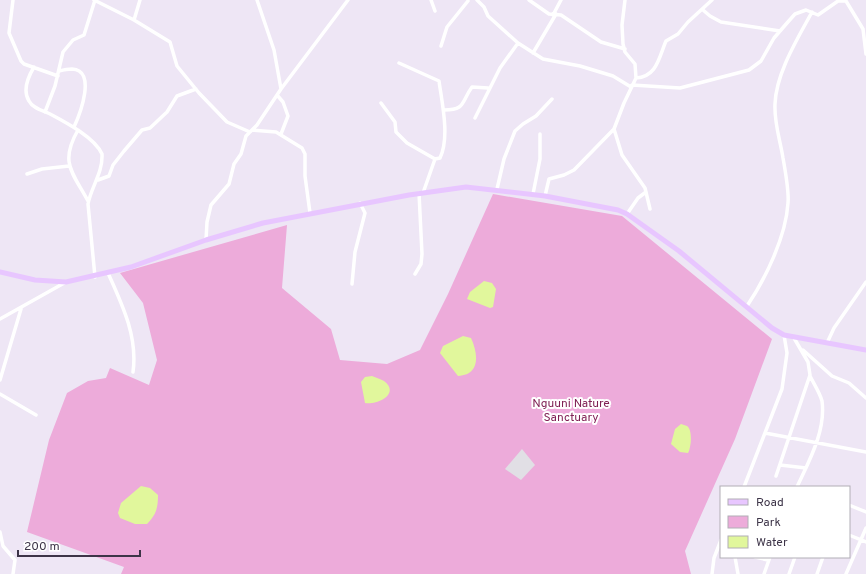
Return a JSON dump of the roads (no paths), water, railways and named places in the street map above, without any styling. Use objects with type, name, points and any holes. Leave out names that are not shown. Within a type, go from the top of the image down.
[{"type":"main road","points":[[0,272],[35,280],[66,282],[95,277],[131,267],[206,240],[263,223],[360,203],[421,193],[466,187],[497,189],[545,196],[618,210],[657,233],[772,328],[784,335],[866,350]]},
{"type":"street","points":[[13,0],[9,37],[21,61],[58,76]]},
{"type":"street","points":[[45,112],[58,76],[65,49],[74,39],[82,37],[86,32],[94,0],[134,20],[172,43],[176,63],[196,89],[226,122],[251,131],[280,134],[300,144],[304,150],[305,176],[310,213]]},
{"type":"street","points":[[134,20],[140,0]]},
{"type":"street","points":[[257,0],[274,50],[281,89]]},
{"type":"street","points":[[206,240],[206,230],[211,205],[229,184],[234,164],[241,154],[244,141],[348,0]]},
{"type":"street","points":[[431,0],[435,11]]},
{"type":"street","points":[[441,46],[447,27],[468,0]]},
{"type":"street","points":[[478,0],[484,7],[488,16],[518,43],[543,59],[580,66],[613,76],[632,86],[680,88],[716,77],[742,73],[750,70],[761,61],[780,31],[795,14],[806,10],[818,15],[838,1],[846,1],[863,29],[866,54]]},
{"type":"street","points":[[529,0],[554,15],[561,15],[601,42],[624,49]]},
{"type":"street","points":[[533,53],[561,0]]},
{"type":"street","points":[[545,196],[549,179],[564,176],[579,166],[614,129],[636,78],[635,64],[624,49],[622,25],[625,0]]},
{"type":"street","points":[[636,78],[644,77],[650,73],[660,59],[666,41],[678,34],[688,22],[703,10],[712,0]]},
{"type":"street","points":[[703,10],[721,22],[780,31]]},
{"type":"street","points":[[747,306],[761,284],[769,266],[784,228],[787,216],[788,201],[783,157],[775,120],[774,103],[779,84],[792,49],[812,12]]},
{"type":"street","points":[[475,118],[488,88],[518,43]]},
{"type":"street","points":[[381,103],[395,122],[396,132],[399,136],[415,149],[435,159],[440,158],[443,148],[444,110],[438,79],[399,63]]},
{"type":"street","points":[[34,67],[26,86],[26,96],[33,106],[74,127],[101,152],[102,159],[98,180],[90,192],[87,211],[92,238],[95,277]]},
{"type":"street","points":[[59,71],[73,69],[82,73],[85,78],[81,107],[74,127]]},
{"type":"street","points":[[444,110],[454,110],[460,108],[472,87],[488,88]]},
{"type":"street","points":[[98,180],[109,176],[113,165],[140,132],[150,127],[167,112],[178,94],[196,89]]},
{"type":"street","points":[[277,95],[283,102],[288,116],[280,134]]},
{"type":"street","points":[[497,189],[504,159],[516,130],[536,116],[552,99]]},
{"type":"street","points":[[614,129],[618,136],[622,156],[646,192],[650,209]]},
{"type":"street","points":[[78,130],[70,147],[69,166],[88,201]]},
{"type":"street","points":[[533,194],[539,165],[540,134]]},
{"type":"street","points":[[415,274],[421,264],[422,254],[421,193],[435,159]]},
{"type":"street","points":[[27,174],[42,169],[69,166]]},
{"type":"street","points":[[627,214],[638,198],[646,192]]},
{"type":"street","points":[[352,284],[355,252],[365,213],[360,203]]},
{"type":"street","points":[[108,273],[125,312],[134,351],[133,372]]},
{"type":"street","points":[[0,319],[66,282]]},
{"type":"street","points":[[827,343],[834,328],[866,282]]},
{"type":"street","points":[[0,380],[21,308]]},
{"type":"street","points":[[744,486],[784,380],[787,353],[784,335]]},
{"type":"street","points":[[794,338],[808,362],[810,375],[822,401],[822,421],[816,442],[797,486]]},
{"type":"street","points":[[800,348],[832,376],[849,383],[866,398]]},
{"type":"street","points":[[776,476],[810,375]]},
{"type":"street","points":[[0,394],[36,415]]},
{"type":"street","points":[[765,433],[866,452]]},
{"type":"street","points":[[780,465],[806,468]]},
{"type":"street","points":[[850,506],[866,512]]},
{"type":"street","points":[[846,574],[866,528]]},
{"type":"street","points":[[0,532],[2,546],[15,560],[13,574]]},
{"type":"street","points":[[850,535],[866,542]]},
{"type":"street","points":[[712,574],[714,558],[719,550]]},
{"type":"street","points":[[735,558],[738,574]]},
{"type":"street","points":[[789,574],[795,558]]},
{"type":"street","points":[[817,574],[822,558]]},
{"type":"street","points":[[764,574],[769,559]]},
{"type":"water","points":[[484,281],[492,283],[496,289],[493,307],[490,308],[467,299],[470,292]]},
{"type":"water","points":[[463,336],[471,338],[475,350],[476,362],[471,372],[458,376],[440,353],[443,346]]},
{"type":"water","points":[[372,376],[384,381],[388,385],[390,390],[389,394],[376,402],[365,403],[361,382],[365,377]]},
{"type":"water","points":[[681,424],[689,428],[691,435],[691,443],[688,453],[680,452],[671,444],[675,429]]},
{"type":"water","points":[[141,486],[150,488],[158,495],[158,504],[153,518],[147,524],[135,524],[120,518],[118,513],[121,503]]},
{"type":"park label","name":"Nguuni Nature Sanctuary","points":[[571,410]]}]
